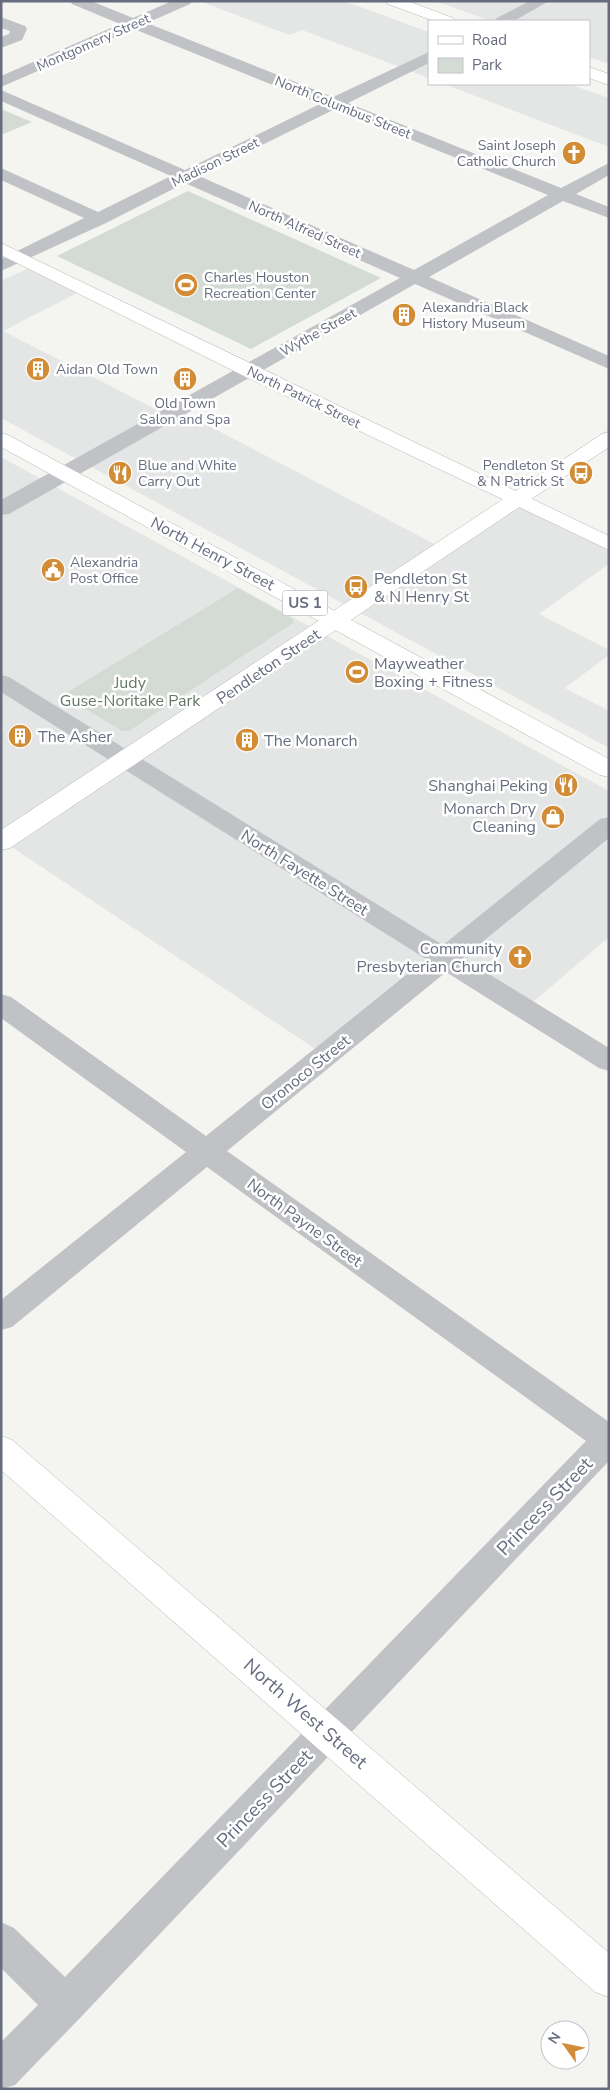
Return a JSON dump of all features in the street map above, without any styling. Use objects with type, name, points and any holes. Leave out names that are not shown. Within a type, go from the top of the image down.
[{"type":"main road","points":[[393,1],[445,20]]},
{"type":"main road","points":[[590,72],[609,80]]},
{"type":"main road","name":"North Patrick Street","points":[[1,248],[249,371],[609,544]]},
{"type":"main road","name":"Pendleton Street","points":[[1,842],[609,438]]},
{"type":"main road","name":"North Henry Street","points":[[1,439],[609,769]]},
{"type":"main road","name":"North West Street","points":[[1,1450],[609,1978]]},
{"type":"street","name":"North Columbus Street","points":[[77,1],[609,213]]},
{"type":"street","name":"Montgomery Street","points":[[1,82],[185,1]]},
{"type":"street","points":[[504,20],[542,1]]},
{"type":"street","points":[[1,22],[19,29],[16,37],[1,43]]},
{"type":"street","name":"Madison Street","points":[[1,266],[428,57]]},
{"type":"street","name":"North Alfred Street","points":[[1,95],[609,362]]},
{"type":"street","name":"Wythe Street","points":[[1,509],[609,168]]},
{"type":"street","points":[[1,173],[100,219]]},
{"type":"street","name":"North Fayette Street","points":[[1,682],[609,1061]]},
{"type":"street","name":"Oronoco Street","points":[[1,1318],[445,960],[609,825]]},
{"type":"street","name":"North Payne Street","points":[[1,1004],[609,1439]]},
{"type":"street","name":"Princess Street","points":[[1,2071],[609,1439]]},
{"type":"street","points":[[1,1941],[64,2005]]},
{"type":"shaded area","points":[[200,1],[344,1],[428,32],[428,78],[302,30],[289,35]]},
{"type":"shaded area","points":[[436,1],[609,1],[609,64],[590,57],[590,20],[488,20]]},
{"type":"shaded area","points":[[447,85],[572,85],[609,98],[609,147]]},
{"type":"shaded area","points":[[33,266],[83,290],[3,331],[167,415],[177,409],[442,548],[515,499],[609,544],[609,564],[539,614],[609,650],[609,655],[565,688],[609,711],[609,748],[1,418],[1,281]]},
{"type":"shaded area","points":[[1,457],[609,791],[609,937],[525,1009],[443,959],[323,1054],[1,840]]},
{"type":"green space","points":[[1,109],[32,122],[1,135]]},
{"type":"green space","points":[[188,191],[381,278],[251,349],[57,256]]},
{"type":"green space","name":"Judy Guse-Noritake Park","points":[[238,588],[293,619],[293,623],[129,731],[122,731],[63,695]]},
{"type":"place","name":"Saint Joseph Catholic Church","points":[[574,153]]},
{"type":"place","name":"Charles Houston Recreation Center","points":[[186,285]]},
{"type":"place","name":"Alexandria Black History Museum","points":[[404,315]]},
{"type":"place","name":"Aidan Old Town","points":[[38,369]]},
{"type":"place","name":"Old Town Salon and Spa","points":[[185,379]]},
{"type":"place","name":"Blue and White Carry Out","points":[[120,473]]},
{"type":"place","name":"Pendleton St & N Patrick St","points":[[581,473]]},
{"type":"place","name":"Alexandria Post Office","points":[[53,570]]},
{"type":"place","name":"Pendleton St & N Henry St","points":[[356,587]]},
{"type":"place","name":"Mayweather Boxing + Fitness","points":[[357,672]]},
{"type":"place","name":"The Asher","points":[[20,736]]},
{"type":"place","name":"The Monarch","points":[[247,740]]},
{"type":"place","name":"Shanghai Peking","points":[[566,785]]},
{"type":"place","name":"Monarch Dry Cleaning","points":[[553,817]]},
{"type":"place","name":"Community Presbyterian Church","points":[[520,957]]}]
